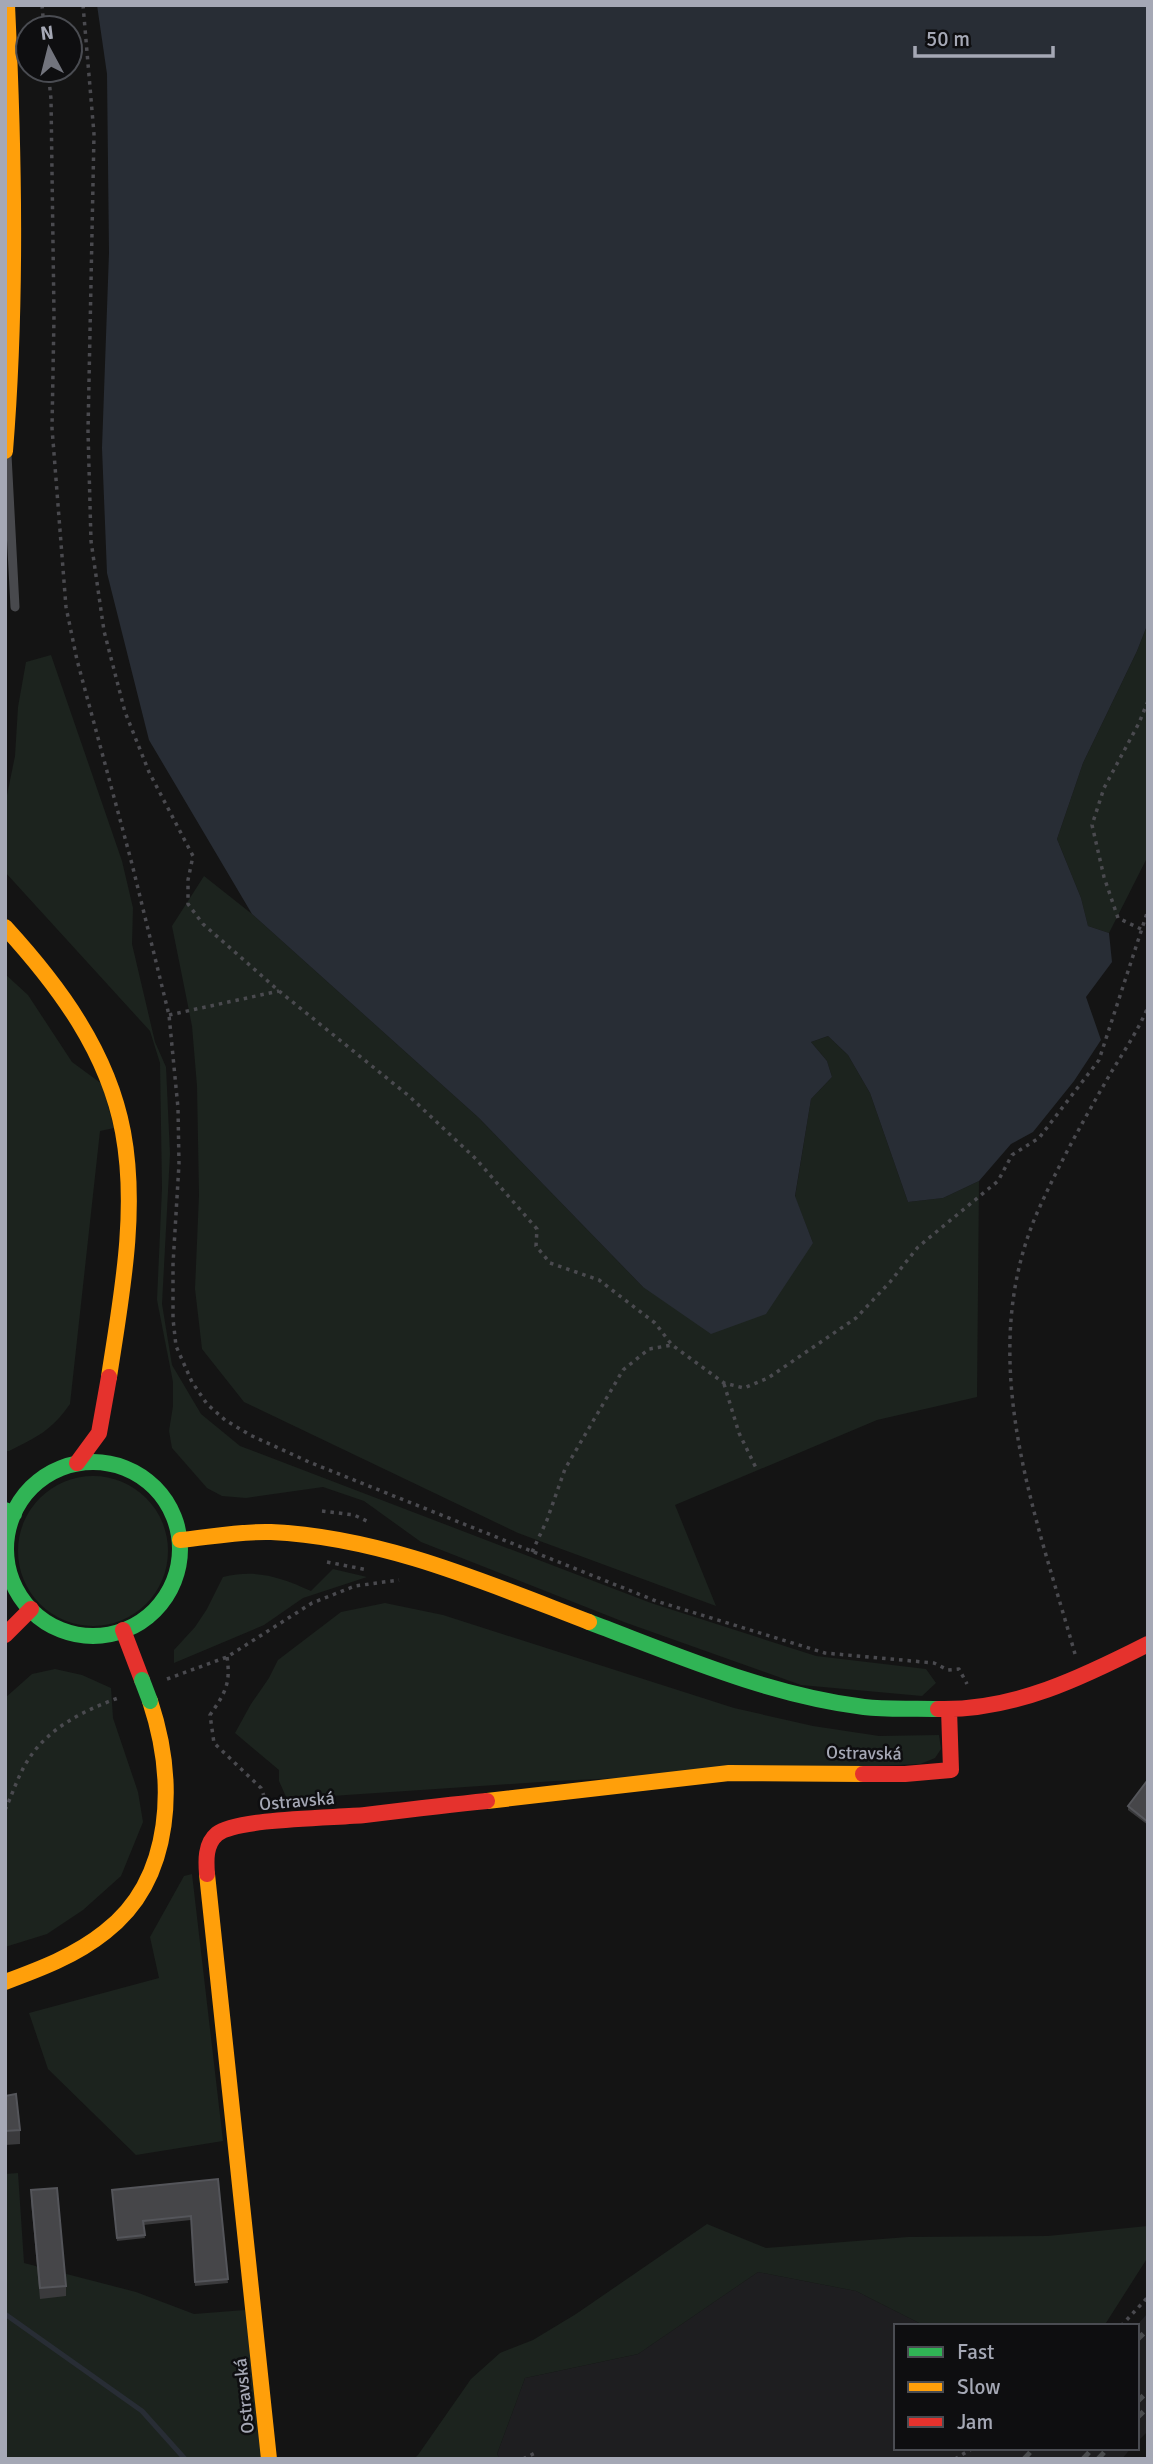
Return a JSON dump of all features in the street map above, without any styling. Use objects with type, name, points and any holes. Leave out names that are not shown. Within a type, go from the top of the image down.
[{"type":"main road","points":[[6,445],[12,326],[14,144],[7,5]]},
{"type":"main road","points":[[5,928],[22,945],[59,994],[92,1046],[116,1101],[125,1146],[128,1181],[124,1265],[106,1398],[99,1434],[77,1464]]},
{"type":"main road","points":[[109,1463],[139,1474],[162,1496],[177,1524],[180,1539],[179,1565],[170,1589],[155,1610],[134,1625],[98,1635],[74,1633],[51,1624],[31,1609],[16,1588],[8,1564],[9,1512],[44,1477],[77,1464],[109,1463]]},
{"type":"main road","points":[[180,1539],[268,1532],[316,1536],[365,1545],[463,1574],[740,1679],[788,1693],[865,1707],[949,1709],[1007,1701],[1039,1693],[1092,1672],[1148,1644]]},
{"type":"main road","points":[[5,1635],[31,1609]]},
{"type":"main road","points":[[5,1982],[58,1962],[97,1940],[124,1916],[149,1881],[163,1843],[167,1809],[160,1739],[150,1701],[122,1630]]},
{"type":"main road","name":"Ostravská","points":[[270,2459],[206,1851],[213,1837],[221,1831],[272,1821],[362,1815],[729,1773],[772,1771],[905,1774],[951,1770],[949,1709]]},
{"type":"lane","points":[[6,445],[15,607]]},
{"type":"path","points":[[83,5],[94,134],[88,431],[90,541],[104,631],[125,712],[149,772],[193,856],[188,880],[188,904],[203,924],[279,991],[409,1096],[476,1159],[537,1229],[537,1246],[550,1263],[599,1280],[654,1323],[673,1345],[724,1383],[744,1388],[768,1378],[856,1318],[918,1247],[998,1181],[1012,1155],[1039,1138],[1100,1060],[1148,910]]},
{"type":"path","points":[[49,84],[54,316],[52,428],[66,607],[77,660],[132,863],[169,1014],[178,1108],[180,1164],[173,1264],[173,1319],[176,1346],[199,1393],[225,1420],[250,1435],[309,1462],[656,1601],[825,1653],[934,1663],[948,1670]]},
{"type":"path","points":[[1142,929],[1118,918],[1104,877],[1092,825],[1104,788],[1148,701]]},
{"type":"path","points":[[169,1014],[279,991]]},
{"type":"path","points":[[1077,1659],[1023,1472],[1014,1421],[1010,1327],[1024,1250],[1037,1214],[1077,1132],[1148,1007]]},
{"type":"path","points":[[531,1552],[547,1520],[565,1469],[623,1370],[649,1349],[673,1345]]},
{"type":"path","points":[[724,1383],[738,1433],[757,1469]]},
{"type":"path","points":[[174,1676],[227,1657],[312,1603],[355,1586],[399,1579],[411,1581]]},
{"type":"path","points":[[227,1657],[230,1676],[225,1694],[210,1715],[214,1742],[261,1788],[272,1821]]},
{"type":"path","points":[[5,1810],[26,1763],[47,1736],[94,1706],[113,1699]]},
{"type":"path","points":[[1123,2324],[1148,2297]]},
{"type":"path","points":[[523,2459],[535,2453]]},
{"type":"shaded area","points":[[97,5],[1148,5],[1148,623],[1083,763],[1057,839],[1081,898],[1088,926],[1109,933],[1112,962],[1086,997],[1101,1040],[1074,1081],[1033,1132],[1011,1144],[979,1181],[943,1198],[908,1202],[870,1093],[848,1055],[828,1036],[811,1042],[827,1061],[832,1077],[811,1099],[795,1196],[813,1243],[766,1314],[711,1334],[643,1287],[479,1118],[252,914],[149,740],[107,573],[102,448],[109,253],[107,74]]},
{"type":"shaded area","points":[[1148,623],[1148,856],[1109,933],[1088,926],[1081,898],[1057,839],[1083,763]]},
{"type":"shaded area","points":[[51,655],[122,861],[133,908],[132,944],[155,1042],[166,1067],[170,1154],[162,1304],[172,1365],[201,1414],[240,1446],[651,1603],[816,1656],[926,1669],[936,1683],[922,1696],[801,1685],[624,1622],[421,1542],[364,1501],[323,1487],[246,1498],[222,1496],[207,1488],[172,1448],[169,1431],[173,1382],[157,1300],[162,1188],[160,1063],[150,1031],[5,872],[5,805],[15,756],[18,707],[26,662]]},
{"type":"shaded area","points":[[204,876],[252,914],[479,1118],[643,1287],[813,1243],[795,1197],[811,1099],[832,1077],[827,1061],[811,1042],[828,1036],[848,1055],[870,1093],[908,1202],[943,1198],[979,1181],[977,1397],[877,1420],[675,1505],[716,1606],[518,1533],[244,1402],[202,1349],[195,1289],[199,1195],[197,1086],[192,1026],[172,926]]},
{"type":"shaded area","points":[[5,974],[28,995],[72,1062],[102,1084],[114,1128],[100,1131],[70,1404],[43,1432],[9,1451],[5,1451]]},
{"type":"shaded area","points":[[93,1476],[122,1481],[146,1498],[163,1522],[168,1551],[163,1580],[146,1604],[122,1621],[93,1626],[64,1621],[40,1604],[23,1580],[18,1551],[23,1522],[40,1498],[64,1481]]},
{"type":"shaded area","points":[[333,1569],[367,1577],[303,1598],[264,1625],[174,1663],[174,1650],[195,1627],[223,1577],[258,1574],[311,1591]]},
{"type":"shaded area","points":[[385,1603],[443,1615],[734,1708],[813,1726],[879,1736],[939,1735],[941,1749],[935,1758],[920,1764],[555,1781],[287,1799],[279,1781],[279,1770],[235,1733],[278,1660],[341,1612]]},
{"type":"shaded area","points":[[55,1669],[82,1675],[111,1688],[113,1718],[138,1792],[143,1822],[121,1876],[83,1910],[47,1934],[5,1947],[5,1698],[32,1674]]},
{"type":"shaded area","points":[[192,1874],[223,2141],[136,2155],[48,2069],[29,2013],[159,1978],[150,1937],[184,1876]]},
{"type":"shaded area","points":[[18,2173],[24,2263],[136,2292],[194,2314],[245,2310],[263,2459],[5,2459],[5,2174]]},
{"type":"shaded area","points":[[707,2224],[766,2248],[908,2237],[1048,2236],[1148,2226],[1148,2257],[1105,2324],[921,2324],[856,2291],[758,2272],[638,2354],[525,2378],[497,2454],[500,2459],[414,2459],[471,2379],[500,2353],[533,2340],[576,2314]]},
{"type":"shaded area","points":[[758,2272],[856,2291],[921,2324],[894,2324],[894,2450],[1129,2450],[1122,2459],[500,2459],[497,2454],[525,2378],[638,2354]]},
{"type":"shaded area","points":[[1148,2313],[1148,2431],[1139,2440],[1139,2324]]},
{"type":"building","points":[[1148,1782],[1148,1822],[1128,1806]]},
{"type":"building","points":[[16,2094],[20,2130],[5,2131],[5,2096]]},
{"type":"building","points":[[218,2179],[228,2279],[195,2282],[191,2216],[143,2221],[145,2235],[117,2238],[112,2190]]},
{"type":"building","points":[[57,2188],[66,2286],[40,2288],[31,2190]]},
{"type":"waterway","points":[[5,2314],[142,2411],[185,2459]]},
{"type":"railway","points":[[1139,2338],[1148,2329]]},
{"type":"railway","points":[[1139,2400],[1148,2391]]},
{"type":"railway","points":[[1139,2416],[1148,2407]]},
{"type":"railway","points":[[1024,2459],[1032,2450]]},
{"type":"railway","points":[[1083,2459],[1091,2450]]},
{"type":"railway","points":[[1098,2459],[1106,2450]]},
{"type":"traffic: fast","points":[[93,1462],[126,1469],[154,1488],[173,1516],[180,1549],[173,1582],[154,1610],[126,1629],[93,1636],[60,1629],[32,1610],[13,1582],[6,1549],[13,1516],[32,1488],[60,1469],[93,1462]]},
{"type":"traffic: fast","points":[[5,1510],[14,1514]]},
{"type":"traffic: fast","points":[[589,1622],[724,1673],[793,1693],[864,1707],[938,1709]]},
{"type":"traffic: fast","points":[[142,1680],[150,1701]]},
{"type":"traffic: slow","points":[[5,451],[13,228],[7,5]]},
{"type":"traffic: slow","points":[[5,927],[44,973],[79,1022],[106,1075],[123,1132],[129,1193],[128,1224],[123,1286],[109,1377]]},
{"type":"traffic: slow","points":[[180,1540],[271,1532],[353,1543],[433,1564],[589,1622]]},
{"type":"traffic: slow","points":[[5,1982],[57,1961],[94,1941],[128,1910],[145,1884],[157,1856],[164,1826],[166,1794],[164,1762],[150,1701]]},
{"type":"traffic: slow","points":[[487,1801],[729,1773],[863,1774]]},
{"type":"traffic: slow","points":[[207,1874],[269,2459]]},
{"type":"traffic: jam","points":[[77,1463],[99,1433],[109,1377]]},
{"type":"traffic: jam","points":[[5,1635],[31,1609]]},
{"type":"traffic: jam","points":[[123,1630],[142,1680]]},
{"type":"traffic: jam","points":[[938,1709],[994,1704],[1047,1690],[1148,1644]]},
{"type":"traffic: jam","points":[[863,1774],[951,1770],[949,1709]]},
{"type":"traffic: jam","points":[[207,1874],[210,1843],[217,1834],[228,1829],[265,1822],[365,1815],[487,1801]]}]
